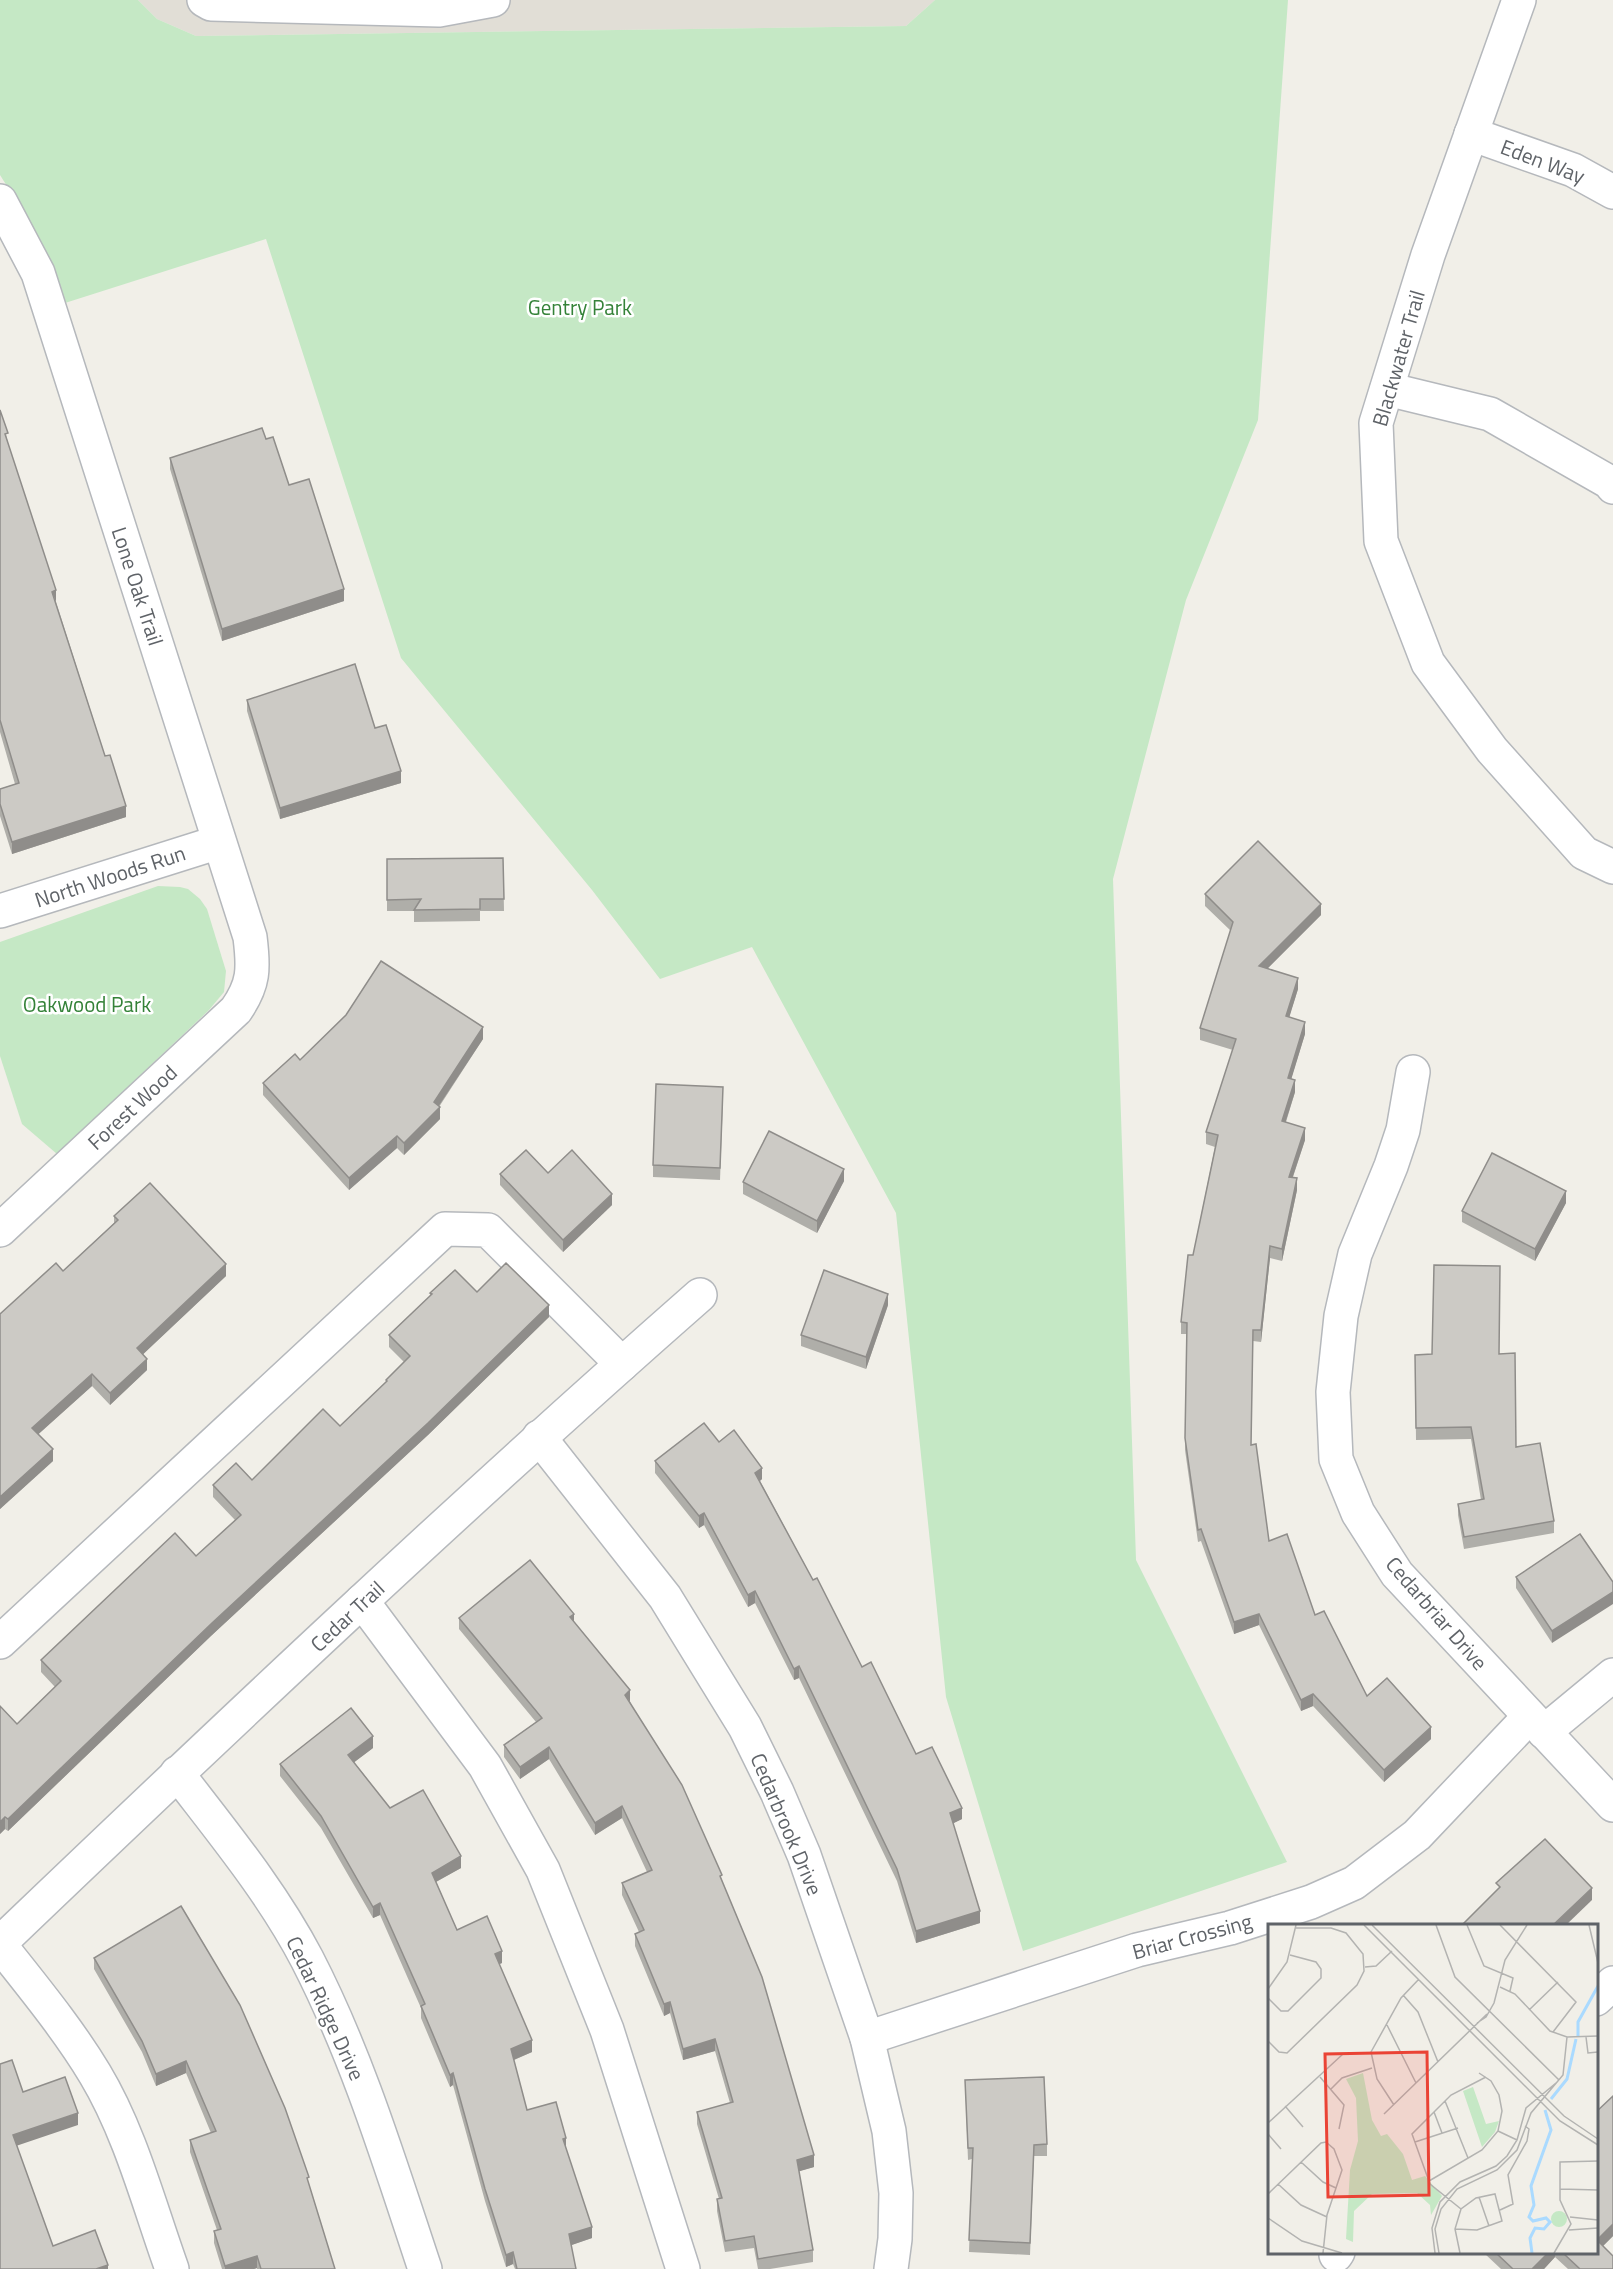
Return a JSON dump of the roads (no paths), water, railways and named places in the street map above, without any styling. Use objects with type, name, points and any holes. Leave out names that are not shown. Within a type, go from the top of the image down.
[{"type":"street","points":[[204,0],[211,4],[404,4],[439,10],[493,0]]},
{"type":"street","name":"Blackwater Trail","points":[[1519,0],[1428,255],[1376,423],[1381,541],[1428,663],[1492,750],[1584,853],[1613,867]]},
{"type":"street","name":"Eden Way","points":[[1471,134],[1573,170],[1613,192]]},
{"type":"street","name":"Lone Oak Trail","points":[[3,213],[38,273],[250,938],[252,978]]},
{"type":"street","points":[[1387,389],[1490,414],[1609,482],[1613,487]]},
{"type":"street","name":"North Woods Run","points":[[0,911],[219,842]]},
{"type":"street","name":"Forest Wood","points":[[0,1230],[236,1010],[247,994],[252,978]]},
{"type":"street","name":"Cedarbriar Drive","points":[[1413,1072],[1403,1130],[1391,1166],[1355,1254],[1341,1316],[1333,1392],[1336,1459],[1358,1513],[1397,1574],[1613,1805]]},
{"type":"street","points":[[0,1642],[445,1229],[488,1230],[622,1364]]},
{"type":"street","name":"Cedar Trail","points":[[0,1944],[177,1773],[362,1601],[539,1437],[700,1295]]},
{"type":"street","name":"Cedarbrook Drive","points":[[539,1437],[664,1597],[745,1727],[777,1792],[804,1855],[867,2037],[889,2132],[896,2193],[895,2239],[891,2269]]},
{"type":"street","points":[[362,1601],[485,1766],[543,1870],[607,2030],[683,2269]]},
{"type":"street","name":"Briar Crossing","points":[[867,2037],[1137,1950],[1230,1928],[1311,1902],[1354,1883],[1417,1835],[1536,1724],[1613,1675]]},
{"type":"street","name":"Cedar Ridge Drive","points":[[177,1773],[263,1886],[306,1958],[344,2037],[375,2119],[424,2269]]},
{"type":"street","points":[[0,1944],[50,2009],[95,2075],[122,2130],[172,2269]]},
{"type":"street","points":[[1598,1997],[1613,1983]]},
{"type":"park label","name":"Gentry Park","points":[[580,307]]},
{"type":"park label","name":"Oakwood Park","points":[[87,1004]]}]
